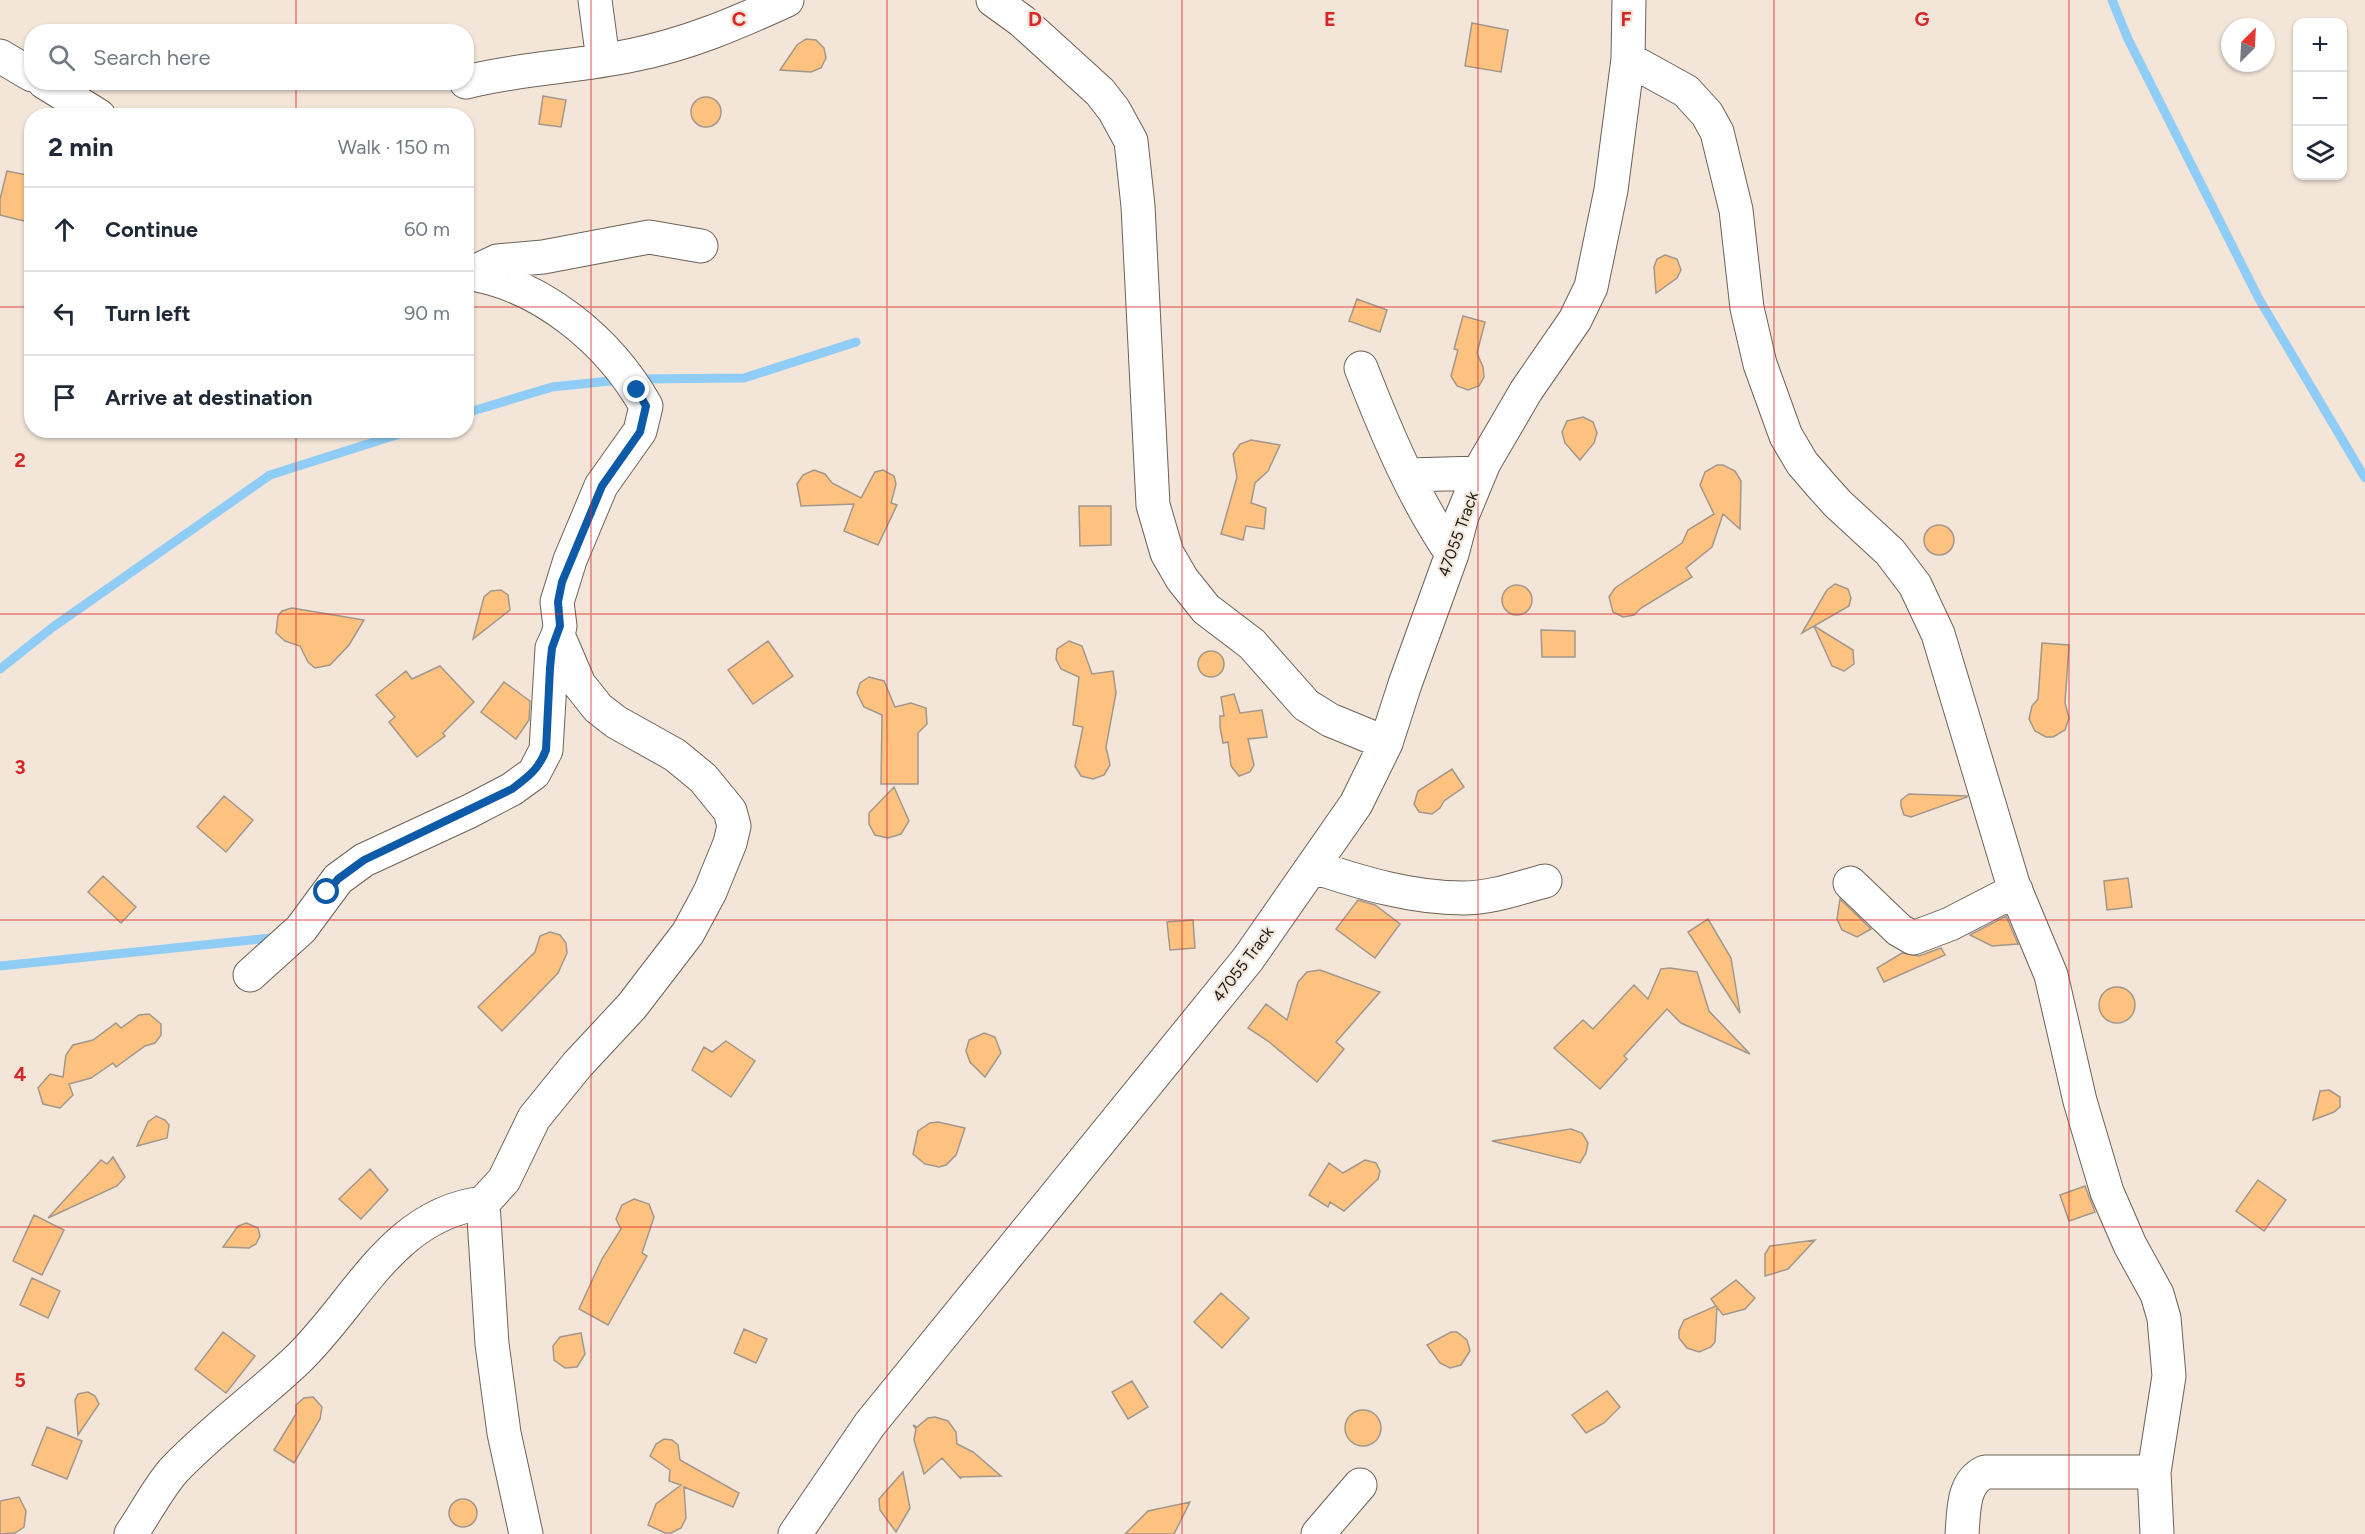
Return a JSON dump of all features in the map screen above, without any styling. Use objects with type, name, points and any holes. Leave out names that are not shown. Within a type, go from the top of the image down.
[{"type":"street","points":[[595,0],[603,60]]},
{"type":"street","points":[[474,80],[507,72],[603,60],[676,45],[723,29],[787,0]]},
{"type":"street","points":[[993,0],[1022,21],[1100,92],[1114,110],[1131,141],[1138,206],[1153,505],[1167,553],[1182,579],[1206,609],[1252,644],[1306,705],[1330,720],[1386,743]]},
{"type":"street","name":"47055 Track","points":[[795,1534],[870,1424],[1248,959],[1356,804],[1386,743],[1404,684],[1452,554],[1462,516],[1480,473],[1526,391],[1575,320],[1591,287],[1611,190],[1628,58],[1629,0]]},
{"type":"street","points":[[7,51],[24,67]]},
{"type":"street","points":[[1628,58],[1686,91],[1707,114],[1717,132],[1736,210],[1747,308],[1760,364],[1786,436],[1803,464],[1838,504],[1890,552],[1915,585],[1938,634],[2016,890],[2051,975],[2080,1101],[2107,1192],[2130,1245],[2157,1294],[2164,1318],[2169,1376],[2154,1472],[2157,1534]]},
{"type":"street","points":[[57,90],[86,108]]},
{"type":"street","points":[[474,271],[497,261],[543,257],[649,237],[701,246]]},
{"type":"street","points":[[131,1534],[173,1471],[298,1359],[358,1287],[405,1238],[452,1209],[483,1203],[504,1180],[534,1118],[577,1065],[645,991],[688,933],[710,892],[730,843],[734,826],[730,811],[703,778],[675,755],[615,722],[598,708],[579,684],[558,635],[558,602],[570,560],[602,486],[640,432],[646,406],[620,368],[574,321],[546,303],[514,287],[474,276]]},
{"type":"street","points":[[1361,368],[1386,431],[1436,531],[1452,554]]},
{"type":"street","points":[[1408,475],[1480,473]]},
{"type":"street","points":[[250,975],[301,929],[338,879],[364,860],[470,811],[512,789],[534,773],[546,750],[552,648],[558,635]]},
{"type":"street","points":[[1314,867],[1370,886],[1464,898],[1496,894],[1545,881]]},
{"type":"street","points":[[1850,883],[1899,930],[1913,938],[1950,924],[2016,890]]},
{"type":"street","points":[[483,1203],[492,1344],[504,1433],[526,1534]]},
{"type":"street","points":[[1962,1534],[1967,1492],[1977,1476],[1985,1472],[2154,1472]]},
{"type":"street","points":[[1318,1534],[1360,1485]]},
{"type":"building","points":[[1472,23],[1508,30],[1501,72],[1465,66]]},
{"type":"building","points":[[806,39],[816,40],[824,48],[826,58],[821,68],[811,72],[780,70],[797,45]]},
{"type":"building","points":[[543,96],[566,100],[561,127],[539,124]]},
{"type":"building","points":[[706,97],[716,102],[721,112],[716,122],[706,127],[696,122],[691,112],[696,102]]},
{"type":"building","points":[[7,171],[24,174],[24,221],[0,215],[0,199]]},
{"type":"building","points":[[1665,255],[1677,259],[1681,270],[1677,278],[1656,293],[1654,267],[1657,259]]},
{"type":"building","points":[[1357,299],[1387,310],[1380,332],[1349,321]]},
{"type":"building","points":[[1463,316],[1485,322],[1477,353],[1483,367],[1484,377],[1479,386],[1468,390],[1457,386],[1451,376],[1458,350],[1454,349]]},
{"type":"building","points":[[1583,417],[1593,422],[1597,433],[1594,443],[1580,460],[1565,443],[1562,432],[1567,421]]},
{"type":"building","points":[[1251,440],[1280,445],[1268,471],[1255,483],[1251,503],[1266,508],[1264,529],[1246,526],[1243,540],[1221,534],[1237,477],[1233,454],[1240,444]]},
{"type":"building","points":[[1717,465],[1723,465],[1735,471],[1741,481],[1740,529],[1723,514],[1712,547],[1686,568],[1692,577],[1641,608],[1634,615],[1623,617],[1613,612],[1609,597],[1615,588],[1682,543],[1688,530],[1714,514],[1700,485],[1705,472]]},
{"type":"building","points":[[814,470],[825,474],[832,483],[861,498],[875,472],[883,470],[894,476],[896,484],[891,503],[897,505],[878,545],[844,531],[854,504],[801,506],[797,484],[803,475]]},
{"type":"building","points":[[1079,506],[1111,506],[1111,545],[1080,546]]},
{"type":"building","points":[[1939,525],[1950,529],[1954,540],[1950,551],[1939,555],[1928,551],[1924,540],[1928,529]]},
{"type":"building","points":[[1835,584],[1848,589],[1851,598],[1849,606],[1802,633],[1827,590]]},
{"type":"building","points":[[1517,585],[1523,586],[1531,594],[1531,606],[1523,614],[1517,615],[1511,614],[1503,606],[1502,600],[1503,594],[1511,586]]},
{"type":"building","points":[[501,590],[508,595],[510,610],[473,639],[484,597],[491,591]]},
{"type":"building","points":[[292,608],[364,620],[349,645],[330,665],[315,668],[308,662],[300,646],[285,641],[276,633],[278,616],[282,611]]},
{"type":"building","points":[[1814,626],[1853,650],[1854,664],[1844,671],[1832,666]]},
{"type":"building","points":[[1541,630],[1575,631],[1575,657],[1542,657]]},
{"type":"building","points":[[768,641],[793,676],[753,704],[728,670]]},
{"type":"building","points":[[1069,641],[1082,646],[1092,674],[1113,671],[1116,693],[1106,747],[1110,765],[1104,775],[1093,779],[1081,776],[1075,766],[1083,727],[1073,725],[1079,677],[1061,669],[1056,659],[1057,649]]},
{"type":"building","points":[[2042,643],[2069,645],[2065,703],[2069,718],[2065,730],[2053,737],[2046,737],[2035,731],[2029,719],[2032,706],[2038,699]]},
{"type":"building","points":[[1211,651],[1220,655],[1224,664],[1220,673],[1211,677],[1202,673],[1198,664],[1202,655]]},
{"type":"building","points":[[440,666],[474,702],[443,733],[445,736],[417,757],[389,722],[395,717],[376,695],[406,671],[412,679]]},
{"type":"building","points":[[869,677],[884,681],[895,707],[911,703],[926,708],[927,724],[918,733],[918,784],[881,784],[882,715],[864,707],[857,693],[860,683]]},
{"type":"building","points":[[504,682],[530,701],[529,720],[516,739],[481,712]]},
{"type":"building","points":[[1234,694],[1240,713],[1262,710],[1267,737],[1248,739],[1254,765],[1250,772],[1239,776],[1231,766],[1228,742],[1223,743],[1220,727],[1220,716],[1224,716],[1221,697]]},
{"type":"building","points":[[1452,769],[1464,787],[1444,801],[1440,808],[1432,814],[1419,812],[1414,804],[1418,791]]},
{"type":"building","points":[[894,787],[909,821],[901,834],[888,838],[875,835],[869,824],[869,813]]},
{"type":"building","points":[[1909,794],[1967,797],[1911,817],[1904,815],[1901,806],[1901,800]]},
{"type":"building","points":[[224,796],[253,820],[226,852],[197,827]]},
{"type":"building","points":[[103,876],[136,907],[121,923],[88,892]]},
{"type":"building","points":[[2128,878],[2132,907],[2107,910],[2104,881]]},
{"type":"building","points":[[1840,899],[1871,929],[1857,937],[1842,930],[1837,919]]},
{"type":"building","points":[[1358,900],[1375,905],[1400,924],[1375,958],[1336,929]]},
{"type":"building","points":[[2006,916],[2018,944],[1992,946],[1970,935]]},
{"type":"building","points":[[1708,919],[1731,958],[1740,1013],[1688,932]]},
{"type":"building","points":[[1193,920],[1195,948],[1170,950],[1167,922]]},
{"type":"building","points":[[550,932],[560,935],[566,943],[567,953],[558,973],[502,1031],[478,1007],[535,952],[540,936]]},
{"type":"building","points":[[1941,948],[1945,955],[1884,982],[1877,968],[1902,953],[1919,956]]},
{"type":"building","points":[[1661,969],[1697,972],[1709,1011],[1750,1054],[1681,1023],[1667,1009],[1624,1056],[1627,1059],[1600,1089],[1554,1048],[1583,1020],[1593,1029],[1634,985],[1648,999]]},
{"type":"building","points":[[1320,970],[1380,992],[1336,1042],[1344,1049],[1317,1082],[1268,1041],[1248,1028],[1266,1004],[1287,1020],[1298,982],[1307,972]]},
{"type":"building","points":[[2117,987],[2130,992],[2135,1005],[2130,1018],[2117,1023],[2104,1018],[2099,1005],[2104,992]]},
{"type":"building","points":[[149,1014],[161,1024],[161,1035],[155,1043],[145,1046],[116,1067],[113,1063],[91,1078],[69,1084],[73,1095],[60,1108],[43,1104],[38,1088],[50,1074],[63,1077],[66,1055],[73,1045],[93,1040],[116,1023],[121,1028],[139,1015]]},
{"type":"building","points":[[984,1033],[995,1037],[1001,1053],[985,1077],[970,1062],[966,1051],[969,1040]]},
{"type":"building","points":[[726,1041],[755,1061],[731,1097],[692,1070],[704,1047],[712,1052]]},
{"type":"building","points":[[2329,1090],[2340,1097],[2340,1107],[2334,1112],[2313,1120],[2320,1091]]},
{"type":"building","points":[[156,1116],[165,1120],[169,1125],[167,1138],[137,1146],[148,1122]]},
{"type":"building","points":[[938,1122],[965,1128],[956,1155],[946,1165],[939,1167],[925,1164],[913,1154],[918,1131],[930,1123]]},
{"type":"building","points":[[1571,1129],[1582,1133],[1588,1143],[1586,1153],[1580,1163],[1492,1141]]},
{"type":"building","points":[[113,1157],[125,1177],[117,1186],[48,1218],[101,1160],[107,1164]]},
{"type":"building","points":[[1365,1160],[1376,1163],[1380,1171],[1378,1179],[1344,1211],[1330,1202],[1328,1207],[1309,1195],[1329,1163],[1343,1173]]},
{"type":"building","points":[[370,1169],[388,1190],[361,1219],[339,1199]]},
{"type":"building","points":[[2258,1180],[2286,1200],[2264,1231],[2236,1211]]},
{"type":"building","points":[[2085,1186],[2095,1212],[2069,1221],[2060,1195]]},
{"type":"building","points":[[634,1199],[649,1204],[654,1217],[642,1253],[647,1256],[608,1325],[579,1309],[602,1259],[621,1229],[616,1219],[622,1205]]},
{"type":"building","points":[[34,1215],[64,1230],[42,1275],[13,1261]]},
{"type":"building","points":[[246,1223],[258,1228],[260,1236],[256,1244],[249,1248],[223,1247],[238,1226]]},
{"type":"building","points":[[1815,1240],[1788,1269],[1765,1276],[1765,1254],[1770,1246]]},
{"type":"building","points":[[32,1278],[60,1291],[48,1318],[20,1305]]},
{"type":"building","points":[[1736,1280],[1755,1298],[1745,1309],[1723,1315],[1717,1307],[1715,1342],[1711,1347],[1699,1352],[1687,1348],[1679,1338],[1679,1331],[1684,1320],[1716,1306],[1711,1299]]},
{"type":"building","points":[[1221,1293],[1249,1318],[1222,1348],[1194,1322]]},
{"type":"building","points":[[744,1329],[767,1339],[756,1363],[734,1353]]},
{"type":"building","points":[[223,1332],[255,1356],[226,1393],[195,1369]]},
{"type":"building","points":[[1451,1332],[1457,1332],[1467,1340],[1470,1351],[1461,1365],[1450,1368],[1440,1363],[1427,1345]]},
{"type":"building","points":[[581,1333],[585,1354],[577,1367],[565,1368],[554,1360],[553,1346],[560,1337]]},
{"type":"building","points":[[1132,1381],[1148,1407],[1128,1419],[1112,1392]]},
{"type":"building","points":[[1607,1391],[1620,1407],[1604,1423],[1586,1433],[1572,1415]]},
{"type":"building","points":[[88,1392],[95,1396],[99,1404],[78,1435],[75,1400],[78,1394]]},
{"type":"building","points":[[313,1397],[322,1407],[320,1419],[294,1463],[274,1450],[296,1414],[296,1405],[304,1398]]},
{"type":"building","points":[[1363,1410],[1376,1415],[1381,1428],[1376,1441],[1363,1446],[1350,1441],[1345,1428],[1350,1415]]},
{"type":"building","points":[[935,1417],[948,1421],[956,1432],[957,1444],[973,1452],[1001,1476],[960,1477],[961,1479],[942,1458],[924,1474],[914,1440],[916,1429],[913,1425],[917,1427],[928,1418]]},
{"type":"building","points":[[47,1427],[82,1441],[67,1479],[32,1465]]},
{"type":"building","points":[[664,1439],[672,1440],[678,1445],[680,1460],[739,1493],[733,1507],[684,1487],[686,1518],[681,1528],[665,1533],[648,1525],[656,1504],[681,1485],[669,1481],[670,1470],[650,1456],[656,1444]]},
{"type":"building","points":[[903,1472],[910,1508],[896,1532],[880,1510],[879,1499]]},
{"type":"building","points":[[19,1497],[26,1511],[24,1527],[15,1533],[0,1534],[0,1501]]},
{"type":"building","points":[[463,1499],[473,1503],[477,1513],[473,1523],[463,1527],[453,1523],[449,1513],[453,1503]]},
{"type":"building","points":[[1190,1502],[1174,1534],[1125,1534],[1148,1511]]},
{"type":"waterway","points":[[2112,0],[2128,39],[2259,299],[2365,478]]},
{"type":"waterway","points":[[639,379],[744,378],[856,342]]},
{"type":"waterway","points":[[474,411],[552,387],[619,380]]},
{"type":"waterway","points":[[0,669],[53,627],[270,475],[387,438]]},
{"type":"waterway","points":[[0,966],[270,938]]},
{"type":"route","points":[[327,892],[338,879],[364,860],[512,789],[534,773],[542,763],[546,750],[552,648],[560,626],[558,602],[562,582],[602,486],[640,432],[645,419],[646,406],[637,390]]}]
